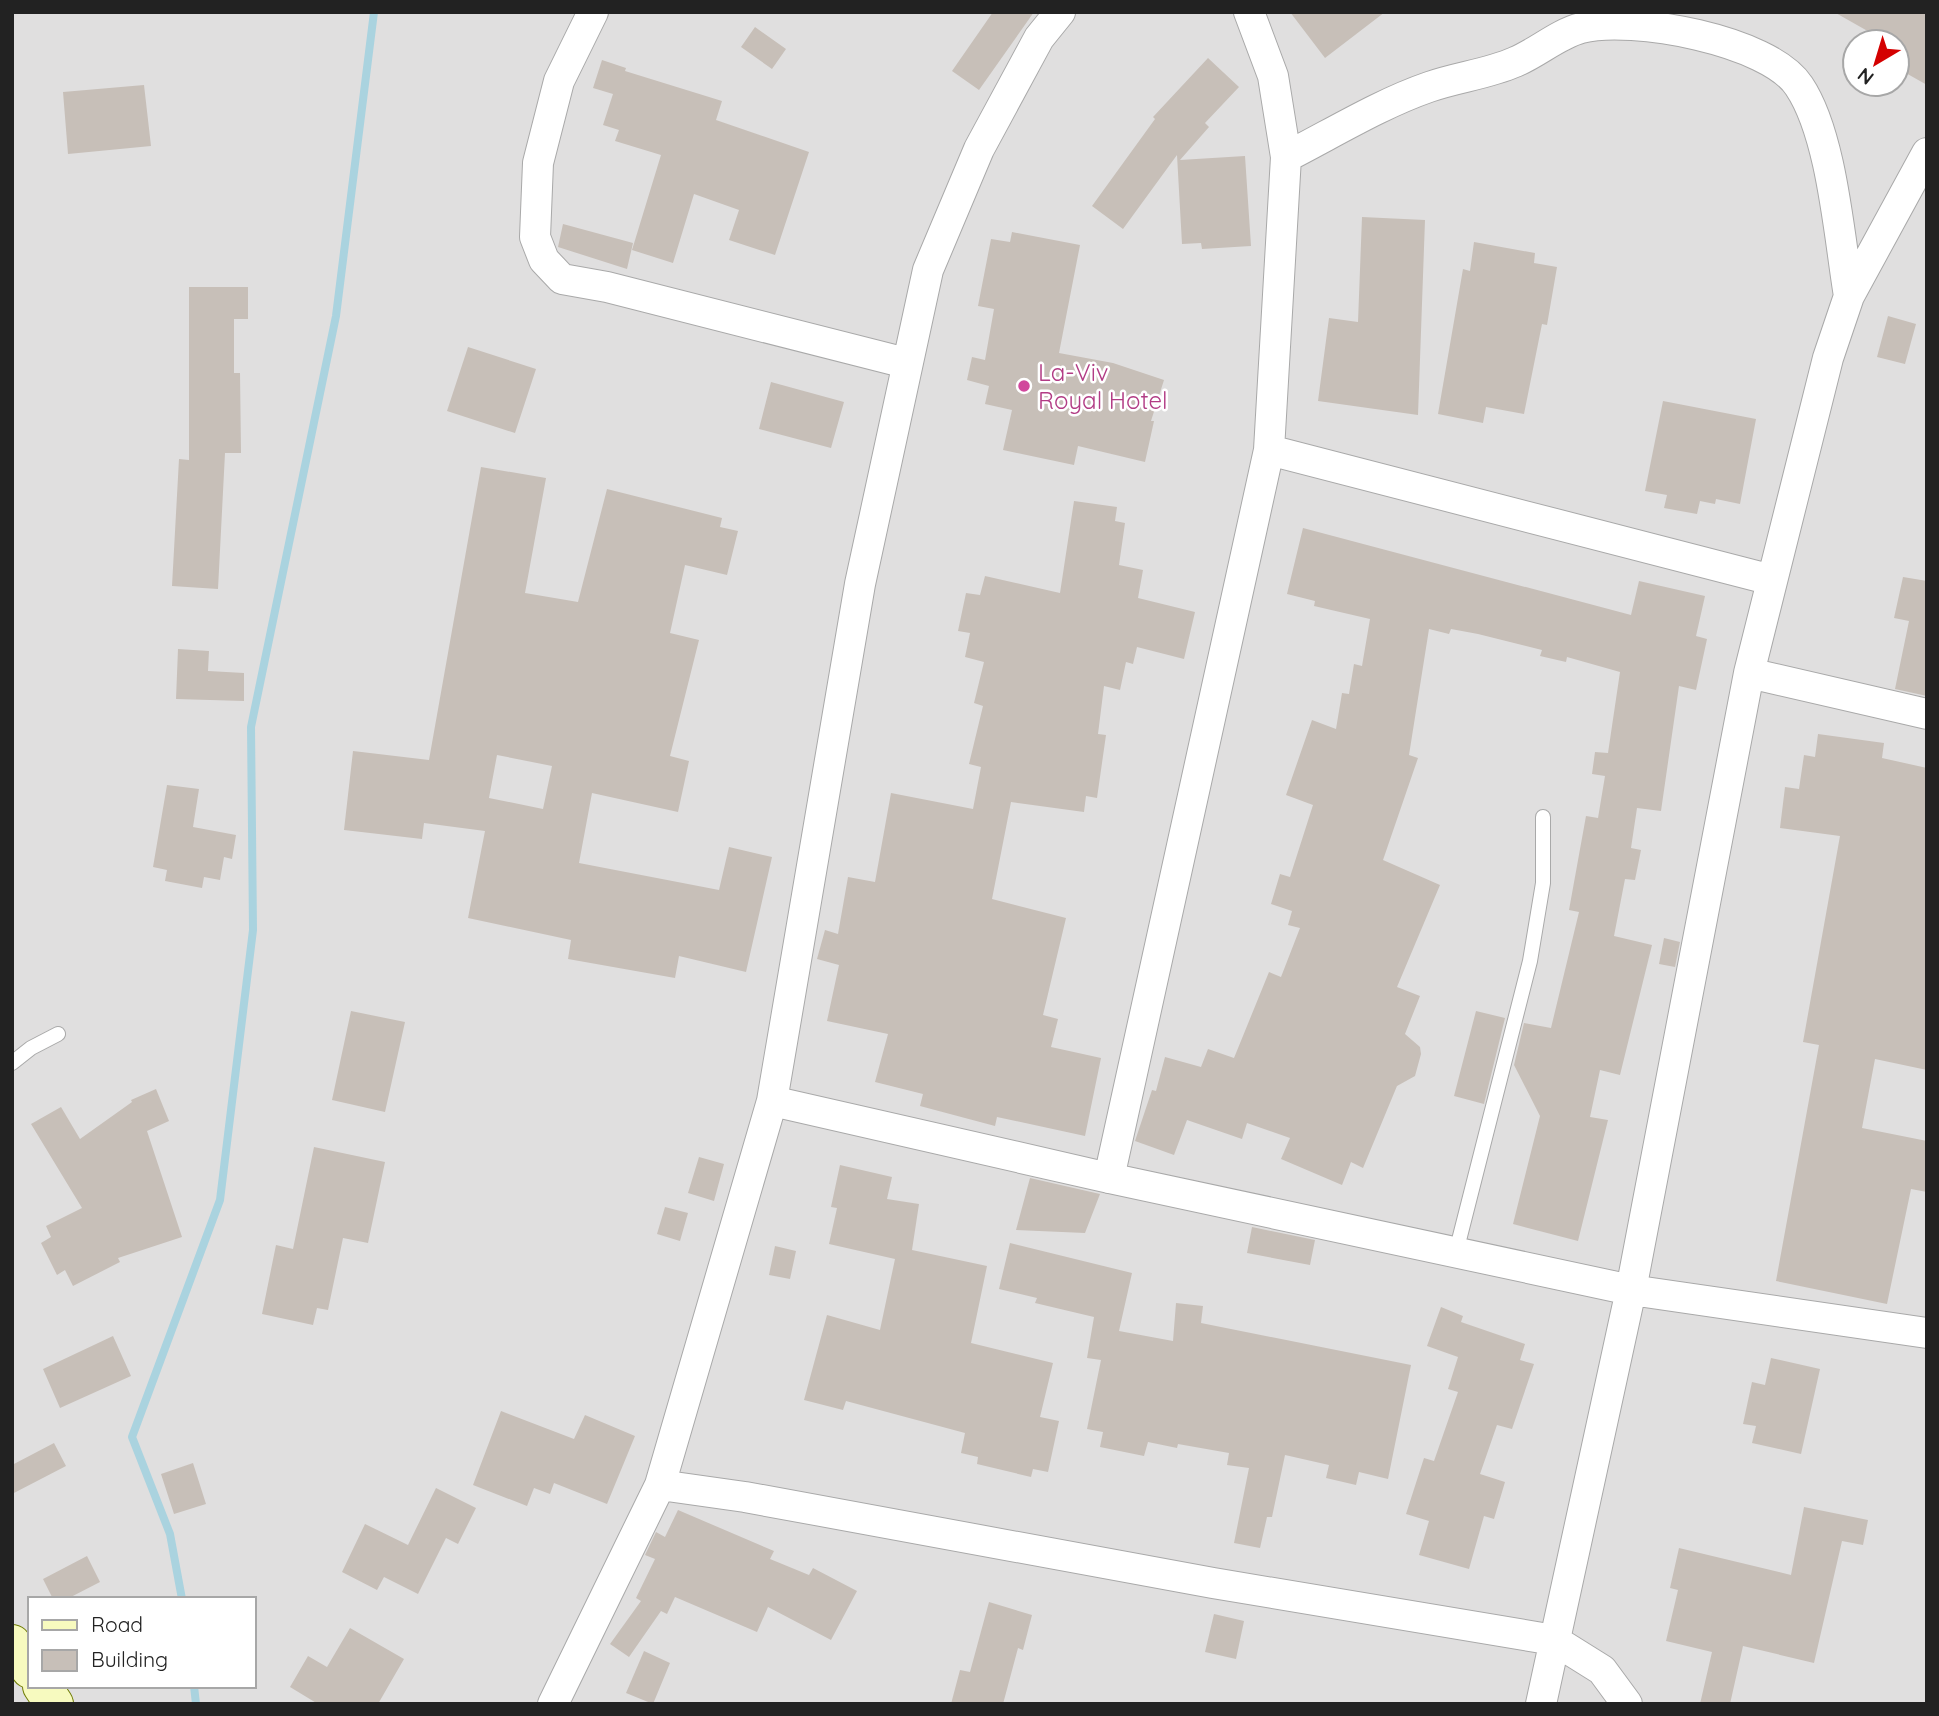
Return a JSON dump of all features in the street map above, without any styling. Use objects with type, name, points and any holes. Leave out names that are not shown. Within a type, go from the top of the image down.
[{"type":"main road","points":[[12,1644],[28,1666]]},
{"type":"main road","points":[[43,1688],[54,1704]]},
{"type":"street","points":[[593,12],[559,81],[538,163],[535,237],[544,260],[562,279],[607,287],[906,363]]},
{"type":"street","points":[[553,1704],[660,1485],[772,1101],[860,584],[928,270],[979,149],[1039,38],[1060,12]]},
{"type":"street","points":[[1109,1178],[1269,450],[1286,156],[1273,76],[1249,12]]},
{"type":"street","points":[[1286,156],[1426,87],[1514,63],[1579,28],[1642,26],[1716,37],[1766,61],[1797,82],[1809,103],[1825,158],[1849,296]]},
{"type":"street","points":[[1541,1704],[1631,1290],[1749,673],[1772,580],[1828,358],[1849,296],[1927,153]]},
{"type":"street","points":[[1269,450],[1772,580]]},
{"type":"street","points":[[1749,673],[1927,714]]},
{"type":"street","points":[[772,1101],[1109,1178],[1631,1290],[1927,1333]]},
{"type":"street","points":[[660,1485],[746,1497],[1213,1583],[1554,1640],[1602,1670],[1627,1704]]},
{"type":"lane","points":[[1456,1252],[1530,961],[1544,883],[1542,817]]},
{"type":"lane","points":[[12,1063],[58,1034]]},
{"type":"shaded area","points":[[12,12],[1927,12],[1927,1704],[12,1704]]},
{"type":"building","points":[[993,12],[1034,12],[979,90],[952,71]]},
{"type":"building","points":[[1290,12],[1385,12],[1325,58]]},
{"type":"building","points":[[1834,12],[1927,12],[1927,85],[1911,76],[1911,28],[1862,28]]},
{"type":"building","points":[[755,27],[786,49],[772,69],[741,47]]},
{"type":"building","points":[[1208,58],[1239,87],[1205,123],[1209,127],[1180,160],[1245,156],[1251,246],[1202,249],[1201,243],[1182,244],[1177,155],[1123,229],[1092,206],[1155,119],[1153,117]]},
{"type":"building","points":[[602,60],[626,68],[625,71],[722,101],[716,120],[809,152],[775,255],[729,240],[739,210],[694,194],[673,263],[632,250],[661,155],[615,141],[619,130],[603,125],[613,94],[593,88]]},
{"type":"building","points":[[144,85],[151,146],[68,154],[63,92]]},
{"type":"building","points":[[1362,217],[1425,220],[1418,415],[1318,401],[1329,318],[1358,322]]},
{"type":"building","points":[[563,224],[633,243],[627,269],[558,247]]},
{"type":"building","points":[[1012,232],[1080,245],[1059,353],[1113,363],[1164,380],[1151,421],[1154,421],[1145,462],[1078,446],[1074,465],[1003,450],[1012,410],[985,404],[989,386],[967,380],[972,357],[985,360],[994,309],[978,306],[991,239],[1010,242]]},
{"type":"building","points":[[1474,242],[1535,253],[1534,263],[1557,267],[1547,325],[1542,324],[1524,414],[1486,407],[1483,423],[1438,414],[1463,269],[1470,271]]},
{"type":"building","points":[[189,287],[248,287],[248,319],[234,319],[234,373],[240,373],[241,453],[225,453],[218,589],[172,586],[179,459],[189,460]]},
{"type":"building","points":[[1888,316],[1916,324],[1905,364],[1877,357]]},
{"type":"building","points":[[468,347],[536,369],[515,433],[447,411]]},
{"type":"building","points":[[771,382],[844,402],[831,448],[759,429]]},
{"type":"building","points":[[1663,401],[1756,419],[1740,504],[1716,499],[1715,504],[1700,501],[1697,514],[1664,508],[1667,495],[1645,491]]},
{"type":"building","points":[[481,467],[546,478],[525,593],[578,602],[607,489],[722,518],[720,527],[738,531],[727,575],[685,565],[670,633],[699,640],[670,756],[689,761],[678,812],[592,793],[579,863],[719,890],[729,847],[772,857],[746,972],[679,956],[675,978],[568,959],[571,940],[468,918],[485,831],[424,823],[422,839],[344,830],[353,751],[429,760]],"holes":[[[497,755],[552,766],[543,809],[489,798]]]},
{"type":"building","points":[[1074,501],[1117,507],[1115,521],[1125,523],[1119,565],[1143,570],[1138,598],[1195,612],[1184,659],[1137,647],[1133,664],[1126,662],[1120,690],[1104,686],[1098,734],[1106,735],[1097,798],[1086,796],[1084,812],[1011,802],[992,899],[1066,918],[1043,1015],[1058,1019],[1051,1047],[1101,1058],[1085,1136],[997,1117],[995,1126],[920,1106],[923,1094],[875,1082],[888,1034],[827,1021],[839,965],[817,959],[825,930],[838,934],[848,877],[875,882],[891,793],[973,809],[981,767],[969,764],[983,706],[974,703],[984,662],[965,657],[970,633],[958,631],[966,593],[980,595],[985,576],[1060,593]]},
{"type":"building","points":[[1303,528],[1631,615],[1639,581],[1705,596],[1696,636],[1707,639],[1696,690],[1679,686],[1661,811],[1637,808],[1631,848],[1641,850],[1635,880],[1625,879],[1614,936],[1652,945],[1620,1075],[1600,1070],[1590,1117],[1608,1120],[1578,1241],[1513,1224],[1540,1116],[1514,1065],[1524,1023],[1551,1028],[1579,912],[1569,910],[1586,816],[1598,818],[1605,776],[1592,774],[1595,752],[1608,753],[1620,672],[1567,657],[1566,662],[1540,656],[1542,650],[1478,634],[1451,629],[1449,634],[1429,629],[1409,755],[1418,758],[1383,860],[1440,885],[1397,987],[1420,996],[1405,1034],[1420,1047],[1421,1054],[1415,1076],[1397,1086],[1363,1168],[1351,1162],[1342,1185],[1281,1159],[1290,1138],[1247,1123],[1242,1139],[1187,1120],[1174,1155],[1135,1141],[1152,1090],[1156,1091],[1165,1057],[1201,1067],[1208,1049],[1234,1058],[1269,972],[1281,977],[1300,928],[1288,925],[1292,911],[1271,904],[1280,874],[1290,877],[1313,805],[1286,795],[1312,720],[1336,729],[1342,693],[1349,694],[1354,664],[1362,666],[1370,619],[1314,606],[1315,601],[1287,594]]},
{"type":"building","points":[[1903,577],[1927,581],[1927,696],[1895,689],[1909,621],[1894,618]]},
{"type":"building","points":[[178,649],[209,651],[208,671],[244,673],[244,701],[176,699]]},
{"type":"building","points":[[1818,734],[1884,743],[1882,758],[1927,768],[1927,1070],[1875,1059],[1862,1128],[1927,1141],[1927,1192],[1911,1189],[1887,1304],[1776,1281],[1819,1045],[1803,1042],[1840,836],[1780,828],[1785,787],[1799,789],[1804,755],[1815,757]]},
{"type":"building","points":[[167,785],[199,789],[193,827],[236,835],[232,859],[224,857],[220,880],[204,877],[202,888],[165,881],[167,870],[153,867]]},
{"type":"building","points":[[1664,938],[1680,942],[1675,967],[1659,964]]},
{"type":"building","points":[[351,1011],[405,1022],[385,1112],[332,1100]]},
{"type":"building","points":[[1476,1011],[1505,1018],[1484,1104],[1454,1096]]},
{"type":"building","points":[[156,1089],[169,1121],[147,1131],[182,1237],[118,1258],[120,1262],[73,1286],[65,1270],[57,1275],[41,1243],[51,1237],[46,1226],[82,1208],[31,1124],[61,1107],[80,1139],[132,1102],[131,1100]]},
{"type":"building","points":[[314,1147],[385,1162],[368,1243],[343,1238],[328,1310],[317,1308],[313,1325],[262,1314],[276,1245],[293,1249]]},
{"type":"building","points":[[699,1157],[724,1164],[714,1201],[688,1193]]},
{"type":"building","points":[[840,1165],[892,1177],[887,1199],[919,1204],[912,1250],[987,1266],[971,1343],[1053,1363],[1040,1417],[1059,1421],[1048,1472],[1033,1469],[1031,1477],[977,1464],[978,1457],[961,1453],[965,1433],[846,1401],[843,1410],[804,1400],[827,1315],[880,1330],[895,1259],[829,1244],[837,1208],[831,1207]]},
{"type":"building","points":[[1030,1178],[1100,1194],[1085,1233],[1016,1230]]},
{"type":"building","points":[[665,1207],[688,1213],[680,1241],[657,1234]]},
{"type":"building","points":[[1252,1227],[1315,1240],[1310,1265],[1247,1253]]},
{"type":"building","points":[[1010,1243],[1132,1273],[1119,1331],[1173,1341],[1176,1303],[1203,1306],[1201,1323],[1411,1365],[1388,1479],[1359,1472],[1356,1485],[1326,1478],[1329,1465],[1285,1455],[1272,1517],[1267,1517],[1260,1548],[1234,1543],[1249,1468],[1227,1465],[1229,1453],[1178,1444],[1177,1448],[1148,1442],[1144,1456],[1100,1447],[1103,1432],[1087,1429],[1101,1360],[1087,1358],[1094,1317],[1035,1303],[1037,1298],[999,1289]]},
{"type":"building","points":[[775,1246],[796,1251],[790,1279],[769,1275]]},
{"type":"building","points":[[1441,1307],[1463,1316],[1461,1322],[1525,1344],[1520,1360],[1534,1364],[1512,1429],[1497,1425],[1480,1474],[1505,1482],[1494,1519],[1484,1516],[1469,1569],[1419,1555],[1429,1521],[1406,1514],[1424,1458],[1434,1461],[1458,1392],[1448,1389],[1458,1357],[1427,1346]]},
{"type":"building","points":[[113,1336],[131,1376],[60,1408],[43,1369]]},
{"type":"building","points":[[1771,1358],[1820,1369],[1801,1454],[1752,1443],[1756,1426],[1743,1424],[1752,1382],[1765,1385]]},
{"type":"building","points":[[501,1411],[574,1439],[585,1415],[635,1436],[607,1504],[554,1483],[550,1494],[534,1488],[527,1506],[473,1485]]},
{"type":"building","points":[[54,1443],[66,1466],[12,1494],[12,1465]]},
{"type":"building","points":[[193,1463],[206,1504],[174,1514],[161,1474]]},
{"type":"building","points":[[436,1488],[476,1508],[458,1544],[446,1538],[418,1594],[384,1577],[377,1590],[342,1572],[365,1524],[408,1545]]},
{"type":"building","points":[[1804,1507],[1868,1520],[1863,1545],[1842,1541],[1814,1663],[1743,1646],[1730,1704],[1700,1704],[1712,1652],[1666,1641],[1678,1590],[1670,1588],[1679,1548],[1791,1575]]},
{"type":"building","points":[[678,1510],[774,1551],[770,1559],[809,1575],[813,1568],[857,1591],[831,1640],[768,1607],[757,1632],[675,1597],[667,1614],[661,1611],[629,1657],[610,1644],[641,1601],[636,1598],[655,1559],[645,1555],[656,1532],[665,1537]]},
{"type":"building","points":[[87,1556],[100,1582],[71,1597],[52,1597],[43,1579]]},
{"type":"building","points":[[989,1602],[1032,1615],[1023,1650],[1018,1648],[1003,1704],[951,1704],[960,1670],[970,1672]]},
{"type":"building","points":[[1214,1614],[1244,1621],[1236,1659],[1205,1652]]},
{"type":"building","points":[[350,1628],[404,1659],[378,1704],[318,1704],[290,1687],[308,1656],[327,1667]]},
{"type":"building","points":[[644,1651],[670,1663],[653,1704],[626,1693]]},
{"type":"waterway","points":[[182,1597],[170,1534],[132,1437],[220,1200],[253,930],[251,727],[336,316],[374,12]]},
{"type":"waterway","points":[[194,1688],[196,1704]]},
{"type":"place","name":"La-Viv Royal Hotel","points":[[1024,386]]}]
